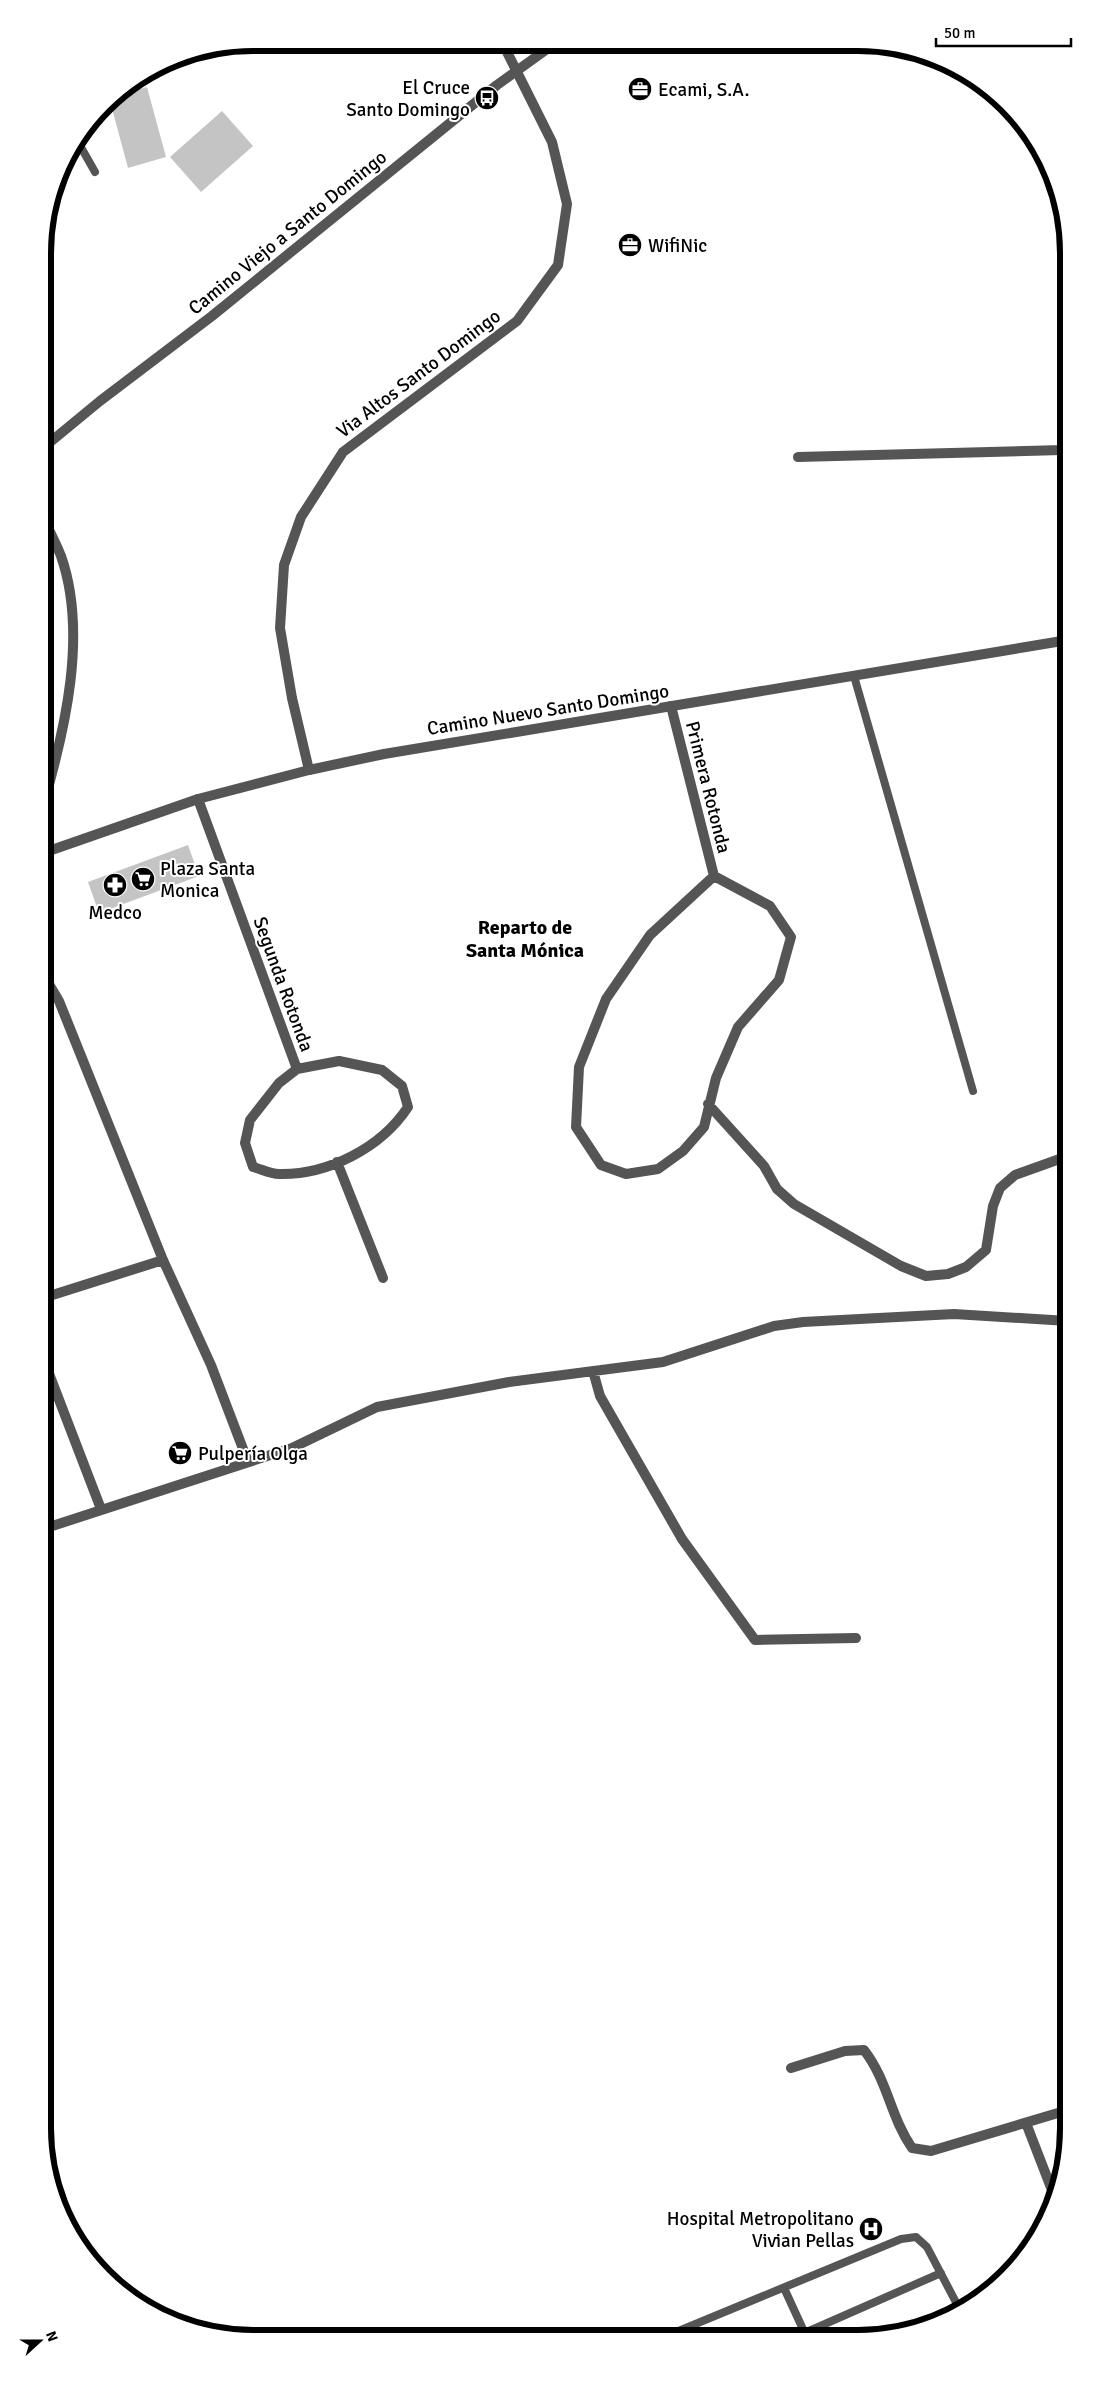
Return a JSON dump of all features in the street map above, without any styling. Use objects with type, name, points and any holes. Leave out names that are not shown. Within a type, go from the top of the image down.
[{"type":"street","name":"Via Altos Santo Domingo","points":[[308,770],[292,698],[280,628],[284,565],[301,517],[343,452],[517,321],[558,265],[567,204],[552,142],[507,51]]},
{"type":"street","name":"Camino Viejo a Santo Domingo","points":[[51,441],[70,423],[212,316],[544,51]]},
{"type":"street","points":[[798,457],[1060,451]]},
{"type":"street","points":[[51,536],[60,556],[67,581],[72,615],[73,646],[63,728],[51,775]]},
{"type":"street","name":"Camino Nuevo Santo Domingo","points":[[51,850],[198,799],[308,770],[384,754],[1060,641]]},
{"type":"street","name":"Primera Rotonda","points":[[671,706],[714,876],[770,906],[791,937],[779,980],[738,1027],[716,1078],[708,1104],[704,1127],[683,1151],[658,1169],[626,1174],[601,1165],[576,1127],[579,1067],[606,999],[650,935],[714,876]]},
{"type":"street","name":"Segunda Rotonda","points":[[198,799],[297,1069]]},
{"type":"street","points":[[51,988],[59,1001],[163,1260],[211,1365],[248,1462]]},
{"type":"street","name":"Segunda Rotonda","points":[[339,1061],[382,1070],[402,1086],[408,1107],[396,1125],[356,1154],[316,1170],[277,1174],[253,1166],[245,1143],[250,1120],[279,1083],[297,1069],[339,1061]]},
{"type":"street","points":[[708,1104],[764,1166],[777,1189],[794,1204],[901,1266],[926,1276],[948,1274],[966,1267],[986,1250],[993,1206],[1000,1188],[1015,1175],[1060,1159]]},
{"type":"street","points":[[337,1162],[383,1278]]},
{"type":"street","points":[[51,1295],[163,1260]]},
{"type":"street","points":[[51,1526],[292,1448],[377,1407],[509,1382],[663,1362],[774,1326],[803,1322],[954,1314],[1060,1321]]},
{"type":"street","points":[[593,1371],[600,1396],[682,1539],[755,1640],[856,1638]]},
{"type":"street","points":[[51,1379],[102,1510]]},
{"type":"street","points":[[791,2068],[845,2051],[864,2050],[877,2067],[901,2133],[912,2148],[931,2151],[1060,2112]]},
{"type":"street","points":[[1026,2122],[1051,2187]]},
{"type":"lane","points":[[81,147],[95,172]]},
{"type":"lane","points":[[854,676],[973,1091]]},
{"type":"lane","points":[[681,2330],[901,2239],[916,2237],[927,2247],[957,2304]]},
{"type":"lane","points":[[819,2330],[941,2273]]},
{"type":"lane","points":[[784,2288],[803,2330]]},
{"type":"building","points":[[147,87],[166,157],[128,168],[112,108],[132,91]]},
{"type":"building","points":[[222,111],[253,146],[201,192],[170,157]]},
{"type":"building","name":"Plaza Santa Monica","points":[[188,845],[199,876],[99,913],[88,882]]},
{"type":"place","name":"Ecami, S.A.","points":[[640,89]]},
{"type":"place","name":"El Cruce Santo Domingo","points":[[487,98]]},
{"type":"place","name":"WifiNic","points":[[630,245]]},
{"type":"place","name":"Plaza Santa Monica","points":[[143,879]]},
{"type":"place","name":"Medco","points":[[115,885]]},
{"type":"place","name":"Pulpería Olga","points":[[180,1453]]},
{"type":"place","name":"Hospital Metropolitano Vivian Pellas","points":[[871,2229]]},
{"type":"district","name":"Reparto de Santa Mónica","points":[[525,938]]}]
